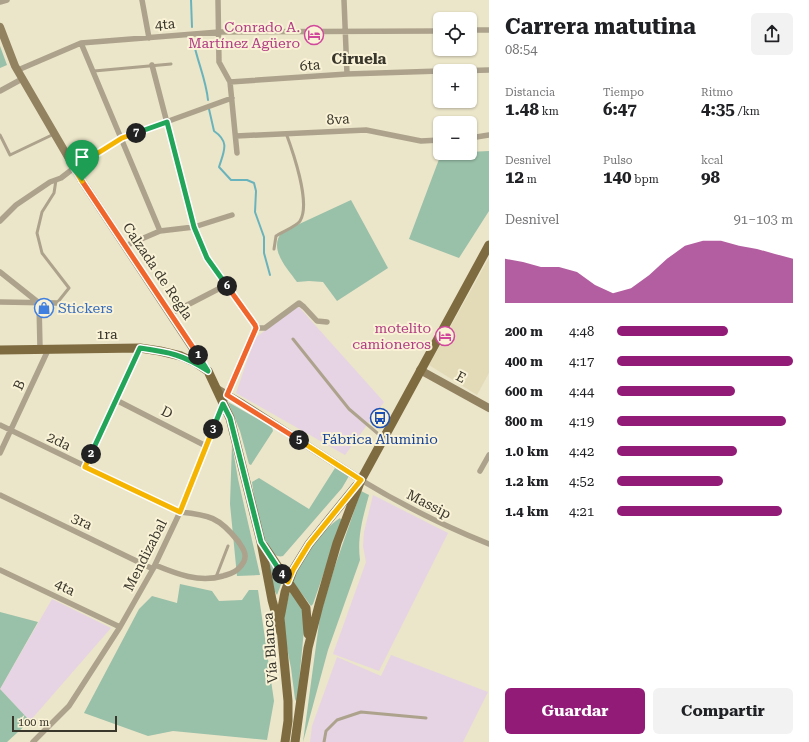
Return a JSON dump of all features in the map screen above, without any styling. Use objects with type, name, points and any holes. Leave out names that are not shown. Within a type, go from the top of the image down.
[{"type":"main road","name":"Calzada de Regla","points":[[0,27],[22,79],[54,134],[74,168],[208,371],[230,418],[261,542],[272,600],[281,633]]},
{"type":"main road","name":"Vía Blanca","points":[[295,742],[308,648],[337,543],[361,480],[489,245]]},
{"type":"main road","name":"1ra","points":[[0,350],[45,348],[140,348],[181,356],[208,371]]},
{"type":"main road","name":"E","points":[[420,370],[489,408]]},
{"type":"main road","points":[[216,389],[361,480]]},
{"type":"main road","name":"Vía Blanca","points":[[285,742],[288,721],[288,701],[281,633],[281,609],[288,582],[298,561],[309,544],[361,480]]},
{"type":"main road","points":[[261,542],[306,608],[308,620],[308,648]]},
{"type":"main road","points":[[273,560],[285,565],[294,564],[298,561]]},
{"type":"street","points":[[0,2],[7,0]]},
{"type":"street","points":[[142,0],[149,38]]},
{"type":"street","points":[[218,0],[219,62],[230,82],[237,153]]},
{"type":"street","points":[[344,0],[347,74]]},
{"type":"street","points":[[477,30],[489,30]]},
{"type":"street","name":"4ta","points":[[18,70],[81,43],[219,32],[433,31]]},
{"type":"street","points":[[81,43],[160,232]]},
{"type":"street","points":[[152,65],[194,227],[207,258],[256,328],[265,328],[299,303],[317,321],[327,322]]},
{"type":"street","points":[[477,70],[489,70]]},
{"type":"street","name":"6ta","points":[[230,82],[347,74],[433,71]]},
{"type":"street","points":[[0,91],[22,79]]},
{"type":"street","points":[[0,221],[16,205],[50,182],[61,178],[74,168],[122,138],[232,98]]},
{"type":"street","name":"8va","points":[[236,136],[366,130],[421,141],[433,140]]},
{"type":"street","points":[[477,137],[489,135]]},
{"type":"street","points":[[125,246],[160,232],[194,227],[232,215]]},
{"type":"street","points":[[0,272],[39,303],[45,348]]},
{"type":"street","points":[[170,314],[226,284]]},
{"type":"street","points":[[0,302],[57,303]]},
{"type":"street","name":"Mendizabal","points":[[33,742],[70,706],[120,627],[154,567],[180,512],[223,404],[256,328]]},
{"type":"street","name":"B","points":[[0,453],[45,348]]},
{"type":"street","points":[[85,467],[140,348]]},
{"type":"street","name":"D","points":[[116,400],[206,446]]},
{"type":"street","name":"2da","points":[[0,425],[180,512],[214,518],[225,526],[243,549],[246,555],[245,559]]},
{"type":"street","points":[[480,471],[489,455]]},
{"type":"street","name":"Massip","points":[[361,480],[387,496],[452,530],[489,544]]},
{"type":"street","name":"3ra","points":[[0,495],[154,567],[184,576],[197,579],[215,578],[236,571],[245,559]]},
{"type":"street","name":"4ta","points":[[0,570],[120,627]]},
{"type":"lane","points":[[94,71],[171,64]]},
{"type":"lane","points":[[274,248],[276,236],[299,223],[304,214],[304,200],[293,153],[286,133]]},
{"type":"lane","points":[[0,135],[10,155],[54,134]]},
{"type":"lane","points":[[56,180],[54,192],[42,212],[37,233],[42,254],[69,288],[57,303]]},
{"type":"lane","points":[[292,340],[349,409],[384,439]]},
{"type":"lane","points":[[215,578],[228,546]]},
{"type":"lane","points":[[324,742],[326,731],[337,720],[361,712],[426,718]]},
{"type":"shaded area","points":[[489,258],[489,373],[477,395],[429,365]]},
{"type":"shaded area","points":[[298,306],[384,402],[345,455],[236,393],[255,338]]},
{"type":"shaded area","points":[[373,495],[448,533],[379,671],[333,654],[366,562],[363,546],[364,532]]},
{"type":"shaded area","points":[[52,599],[111,628],[30,721],[0,689]]},
{"type":"shaded area","points":[[391,655],[488,692],[463,742],[310,742],[312,726],[337,657],[381,676]]},
{"type":"green space","points":[[0,46],[7,65],[0,68]]},
{"type":"green space","points":[[489,151],[489,211],[459,258],[409,239],[439,160],[477,160],[477,152]]},
{"type":"green space","points":[[351,200],[388,268],[337,301],[323,282],[297,282],[280,258],[277,245],[278,238],[282,232]]},
{"type":"green space","points":[[228,402],[272,427],[273,431],[251,465],[249,464],[240,431]]},
{"type":"green space","points":[[232,444],[238,479],[260,575],[237,576],[230,504]]},
{"type":"green space","points":[[335,468],[349,476],[342,488],[283,556],[276,555],[264,539],[260,527],[252,482],[259,478],[309,509]]},
{"type":"green space","points":[[361,491],[369,495],[360,535],[360,560],[328,650],[303,742],[320,616],[334,569]]},
{"type":"green space","points":[[340,518],[342,521],[311,606],[293,580],[312,546],[325,530]]},
{"type":"green space","points":[[269,561],[283,579],[277,595],[274,590]]},
{"type":"green space","points":[[180,584],[212,591],[219,601],[242,600],[249,590],[258,590],[274,701],[267,740],[173,731],[148,736],[84,713],[139,609],[152,596],[177,603]]},
{"type":"green space","points":[[290,591],[300,604],[305,619],[297,703],[295,699],[286,643],[284,615]]},
{"type":"green space","points":[[0,612],[38,622],[0,689]]},
{"type":"green space","points":[[0,689],[30,721],[7,742],[0,742]]},
{"type":"waterway","points":[[191,0],[192,27]]},
{"type":"waterway","points":[[194,44],[206,85],[208,100]]},
{"type":"waterway","points":[[209,109],[214,131],[219,135],[224,143],[224,151],[219,167],[231,180],[247,180],[254,183],[256,191],[255,212],[264,237],[264,253],[270,275]]},
{"type":"place","name":"Conrado A. Martínez Agüero","points":[[314,35]]},
{"type":"place","name":"Stickers","points":[[44,308]]},
{"type":"place","name":"motelito camioneros","points":[[445,336]]},
{"type":"place","name":"Fábrica Aluminio","points":[[380,418]]},
{"type":"district","name":"Ciruela","points":[[359,59]]},
{"type":"route","points":[[167,122],[194,227],[207,258],[256,328],[256,332],[227,395],[361,480],[309,544],[293,570],[288,582],[261,542],[230,418],[223,404],[180,512],[85,467],[140,348],[181,356],[208,371],[82,181],[74,168],[122,138],[167,122]]}]
